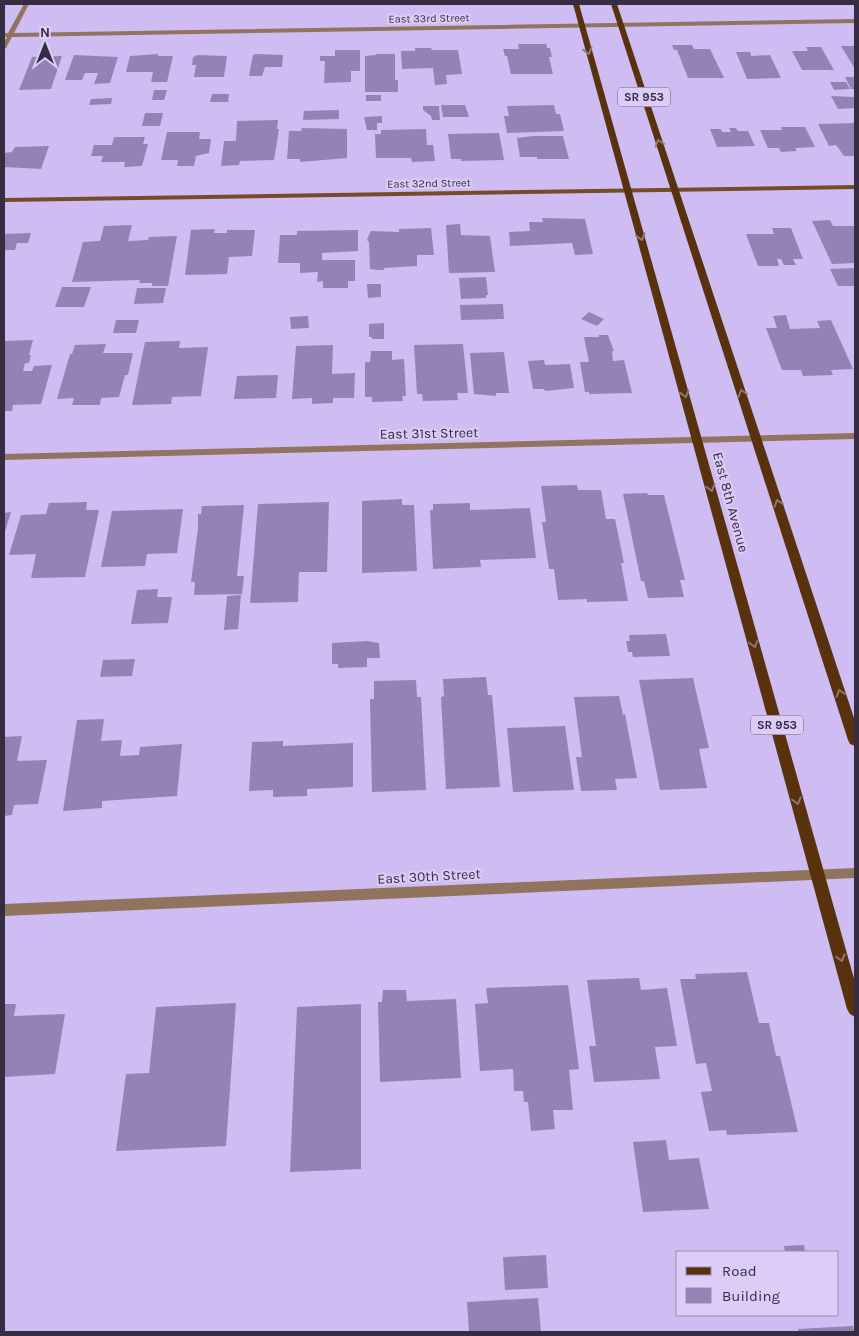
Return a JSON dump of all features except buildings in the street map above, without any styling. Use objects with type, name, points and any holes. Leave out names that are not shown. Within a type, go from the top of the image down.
[{"type":"main road","name":"East 8th Avenue","points":[[576,4],[580,25],[698,441],[855,1009]]},
{"type":"main road","name":"SR 953","points":[[614,4],[855,740]]},
{"type":"street","points":[[4,47],[7,35],[26,4]]},
{"type":"street","name":"East 33rd Street","points":[[7,35],[855,21]]},
{"type":"street","name":"East 32nd Street","points":[[4,200],[855,186]]},
{"type":"street","name":"East 31st Street","points":[[4,457],[855,436]]},
{"type":"street","name":"East 30th Street","points":[[4,910],[855,873]]}]
